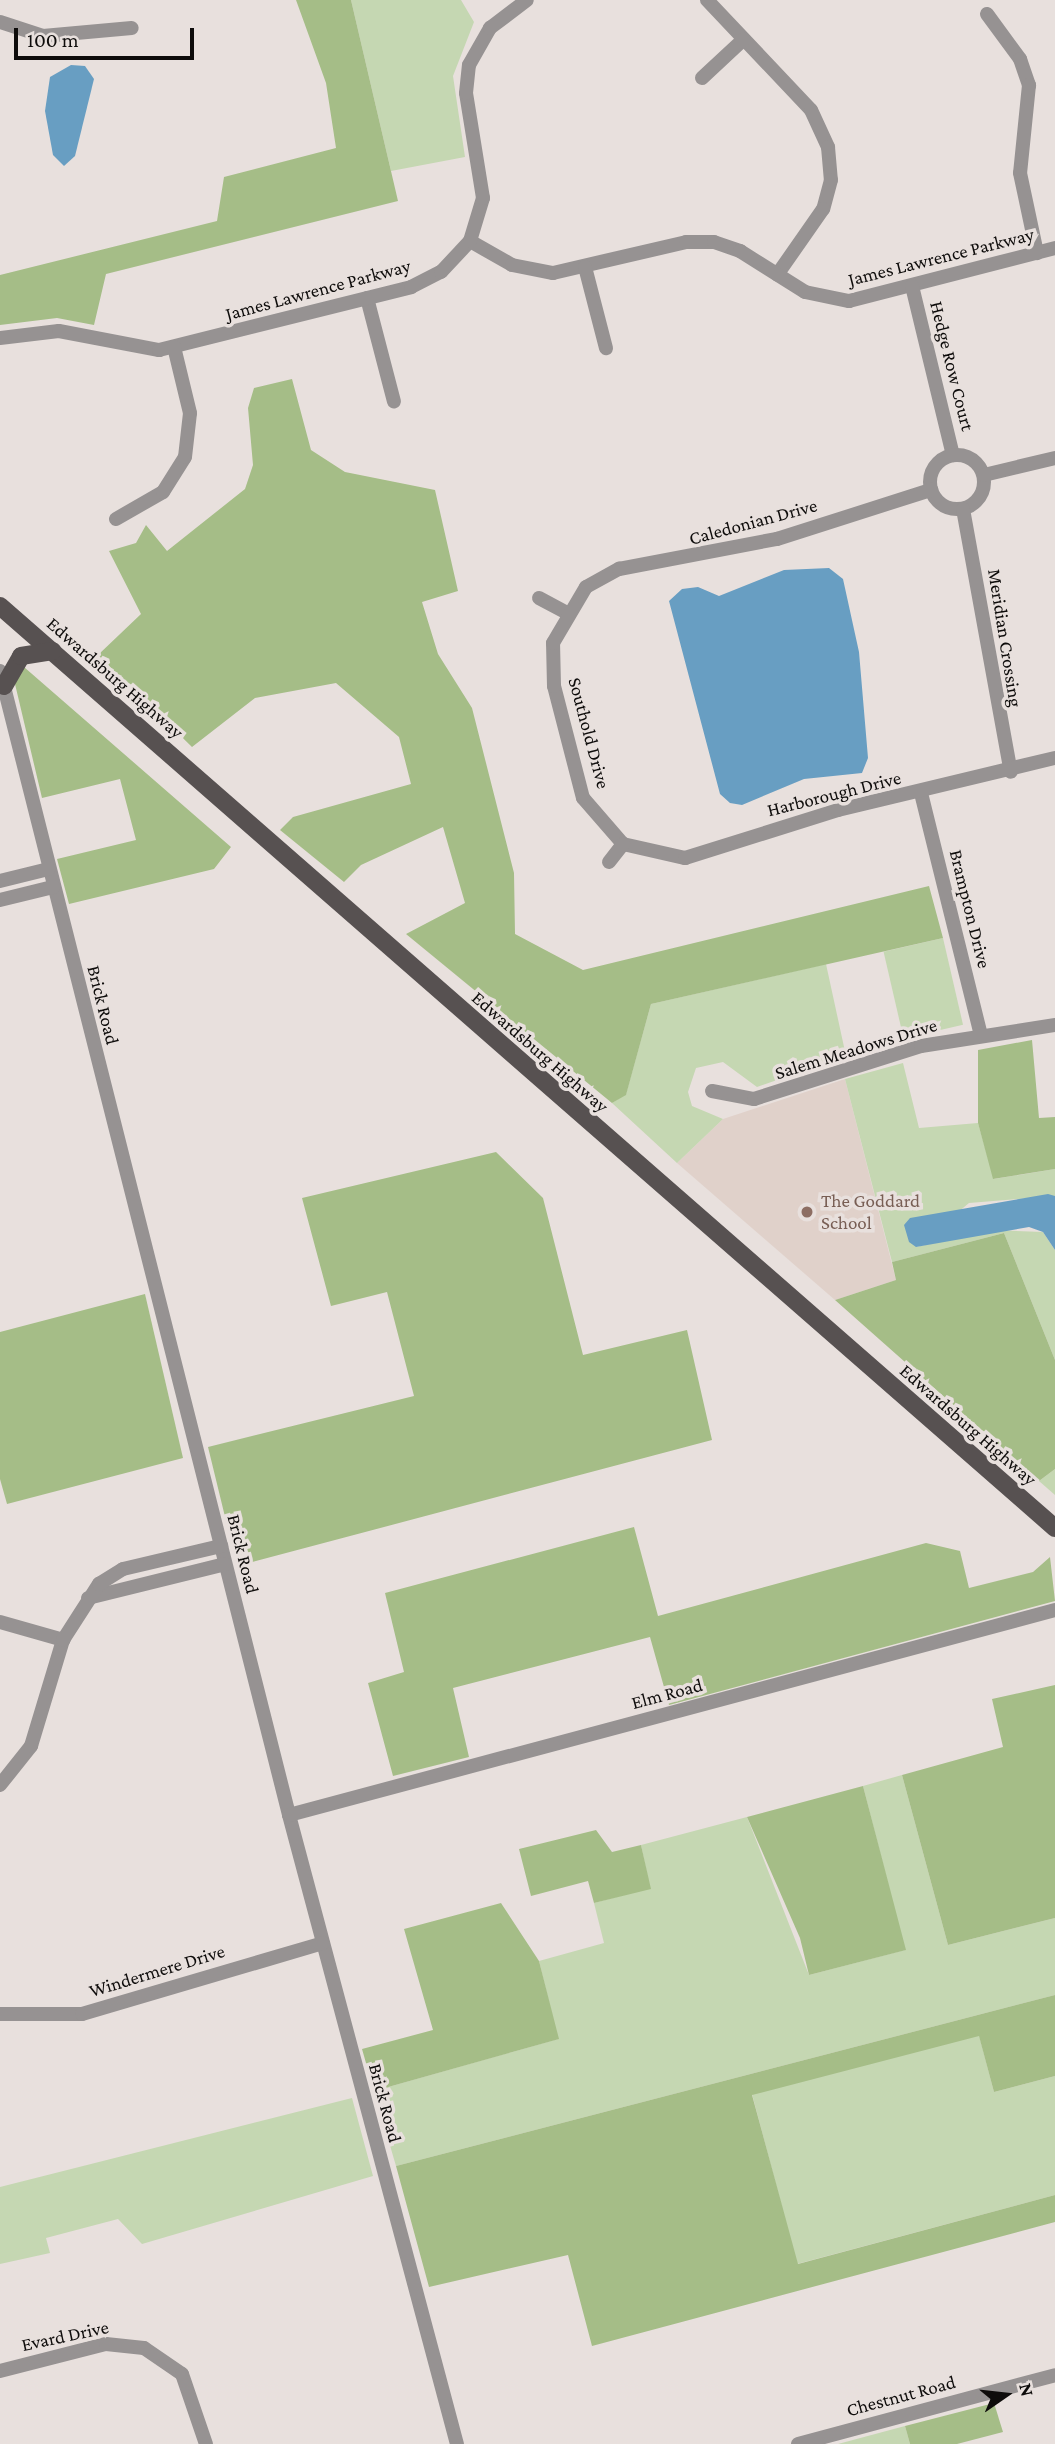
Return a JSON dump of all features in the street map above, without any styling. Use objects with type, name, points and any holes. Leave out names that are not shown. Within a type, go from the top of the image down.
[{"type":"main road","name":"Edwardsburg Highway","points":[[0,606],[1055,1528]]},
{"type":"main road","points":[[2,679],[21,656],[53,652]]},
{"type":"street","points":[[470,240],[484,179],[466,93],[469,65],[490,28],[527,0]]},
{"type":"street","points":[[707,0],[811,110],[831,163],[823,209],[777,275]]},
{"type":"street","points":[[987,14],[1020,59],[1029,85],[1020,173],[1038,253]]},
{"type":"street","points":[[0,22],[43,36],[132,28]]},
{"type":"street","points":[[702,78],[744,39]]},
{"type":"street","name":"James Lawrence Parkway","points":[[3,340],[59,331],[146,350],[174,347],[427,280],[470,240],[525,269],[585,267],[698,241],[730,247],[777,275],[833,300],[912,286],[1055,248]]},
{"type":"street","points":[[585,267],[606,348]]},
{"type":"street","name":"Hedge Row Court","points":[[912,286],[953,455]]},
{"type":"street","points":[[367,298],[394,402]]},
{"type":"street","points":[[116,519],[163,492],[184,457],[190,413],[174,347]]},
{"type":"street","points":[[953,455],[973,459],[984,475],[981,497],[963,509],[943,506],[931,490],[934,467],[953,455]]},
{"type":"street","points":[[984,475],[1055,458]]},
{"type":"street","name":"Caledonian Drive","points":[[586,587],[619,569],[777,538],[931,490]]},
{"type":"street","name":"Meridian Crossing","points":[[963,509],[1011,772]]},
{"type":"street","name":"Southold Drive","points":[[586,587],[565,612],[553,643],[554,687],[583,798],[623,844]]},
{"type":"street","points":[[538,598],[565,612]]},
{"type":"street","name":"Brick Road","points":[[2,679],[220,1546],[454,2443]]},
{"type":"street","name":"Harborough Drive","points":[[623,844],[685,858],[826,813],[1011,772],[1055,758]]},
{"type":"street","name":"Brampton Drive","points":[[921,793],[981,1035]]},
{"type":"street","points":[[609,862],[623,844]]},
{"type":"street","points":[[0,881],[49,869]]},
{"type":"street","points":[[0,900],[53,887]]},
{"type":"street","name":"Salem Meadows Drive","points":[[712,1091],[754,1099],[921,1046],[1055,1025]]},
{"type":"street","points":[[0,1785],[31,1745],[63,1640],[88,1598],[123,1569],[220,1546]]},
{"type":"street","points":[[88,1598],[225,1564]]},
{"type":"street","name":"Elm Road","points":[[289,1815],[1055,1610]]},
{"type":"street","points":[[0,1622],[63,1640]]},
{"type":"street","name":"Windermere Drive","points":[[0,2014],[94,2011],[323,1943]]},
{"type":"street","name":"Evard Drive","points":[[0,2371],[106,2344],[144,2348],[170,2362],[186,2380],[206,2444]]},
{"type":"street","name":"Chestnut Road","points":[[798,2444],[1055,2375]]},
{"type":"shaded area","name":"The Goddard School","points":[[845,1079],[896,1280],[835,1300],[677,1163],[723,1119]]},
{"type":"green space","points":[[296,0],[351,0],[398,201],[106,274],[94,325],[57,318],[0,325],[0,275],[217,221],[224,177],[336,148],[326,83]]},
{"type":"green space","points":[[351,0],[461,0],[474,22],[453,76],[465,157],[391,171]]},
{"type":"green space","points":[[292,379],[311,450],[345,472],[435,490],[458,591],[422,602],[438,654],[472,708],[514,873],[515,934],[583,970],[929,886],[943,938],[651,1004],[626,1095],[612,1103],[406,934],[465,903],[443,827],[361,865],[344,882],[280,830],[293,817],[411,784],[399,737],[336,683],[255,698],[192,747],[98,655],[141,614],[109,551],[136,543],[146,525],[167,551],[245,489],[253,465],[248,408],[254,388]]},
{"type":"green space","points":[[24,667],[231,847],[214,869],[69,904],[57,859],[136,840],[120,779],[42,798],[15,684]]},
{"type":"green space","points":[[943,938],[963,1025],[904,1038],[884,952]]},
{"type":"green space","points":[[826,964],[846,1056],[757,1087],[723,1062],[696,1068],[688,1092],[692,1106],[723,1119],[677,1163],[612,1103],[626,1094],[651,1004]]},
{"type":"green space","points":[[1032,1040],[1039,1118],[1055,1117],[1055,1169],[993,1179],[978,1123],[978,1050]]},
{"type":"green space","points":[[903,1063],[919,1128],[978,1123],[994,1179],[1055,1169],[1055,1196],[969,1203],[916,1247],[993,1230],[1043,1232],[1055,1250],[1055,1360],[1004,1233],[892,1262],[845,1079]]},
{"type":"green space","points":[[496,1152],[543,1198],[583,1355],[687,1330],[712,1440],[237,1566],[208,1447],[414,1396],[387,1292],[331,1306],[302,1198]]},
{"type":"green space","points":[[1004,1233],[1055,1360],[1055,1469],[1039,1481],[835,1300],[896,1280],[892,1262]]},
{"type":"green space","points":[[145,1294],[183,1458],[7,1504],[0,1479],[0,1332]]},
{"type":"green space","points":[[1055,1469],[1055,1495],[1039,1481]]},
{"type":"green space","points":[[634,1527],[658,1616],[926,1543],[960,1551],[969,1588],[1033,1572],[1050,1557],[1055,1601],[669,1705],[650,1637],[453,1688],[469,1757],[393,1776],[368,1683],[404,1672],[385,1593]]},
{"type":"green space","points":[[1055,1685],[1055,1918],[948,1945],[902,1775],[1003,1747],[992,1699]]},
{"type":"green space","points":[[902,1775],[948,1945],[1055,1918],[1055,1995],[396,2166],[374,2091],[558,2039],[539,1961],[604,1943],[594,1903],[650,1888],[641,1845],[747,1817],[809,1975],[905,1950],[863,1786]]},
{"type":"green space","points":[[863,1786],[906,1950],[809,1975],[800,1938],[747,1817]]},
{"type":"green space","points":[[596,1830],[612,1852],[641,1845],[651,1889],[594,1903],[588,1881],[531,1896],[519,1849]]},
{"type":"green space","points":[[501,1903],[539,1961],[559,2039],[374,2091],[362,2049],[433,2030],[404,1929]]},
{"type":"green space","points":[[1055,1995],[1055,2076],[994,2092],[979,2036],[752,2095],[798,2264],[1055,2195],[1055,2222],[592,2346],[568,2255],[429,2287],[396,2166]]},
{"type":"green space","points":[[979,2035],[994,2092],[1055,2076],[1055,2195],[797,2264],[752,2094]]},
{"type":"green space","points":[[352,2098],[373,2176],[142,2244],[118,2219],[46,2238],[50,2253],[0,2264],[0,2187]]},
{"type":"green space","points":[[994,2403],[1003,2432],[957,2444],[910,2444],[905,2426]]},
{"type":"green space","points":[[905,2426],[910,2444],[838,2444]]},
{"type":"water","points":[[71,65],[85,66],[94,79],[75,156],[64,166],[53,155],[45,111],[50,77]]},
{"type":"water","points":[[829,568],[843,579],[859,652],[868,758],[862,773],[804,779],[742,805],[730,803],[720,794],[669,601],[682,589],[698,587],[719,596],[784,570]]},
{"type":"water","points":[[1048,1194],[1055,1196],[1055,1250],[1043,1232],[1029,1227],[916,1247],[909,1242],[904,1225],[910,1218]]},
{"type":"place","name":"The Goddard School","points":[[807,1212]]}]
